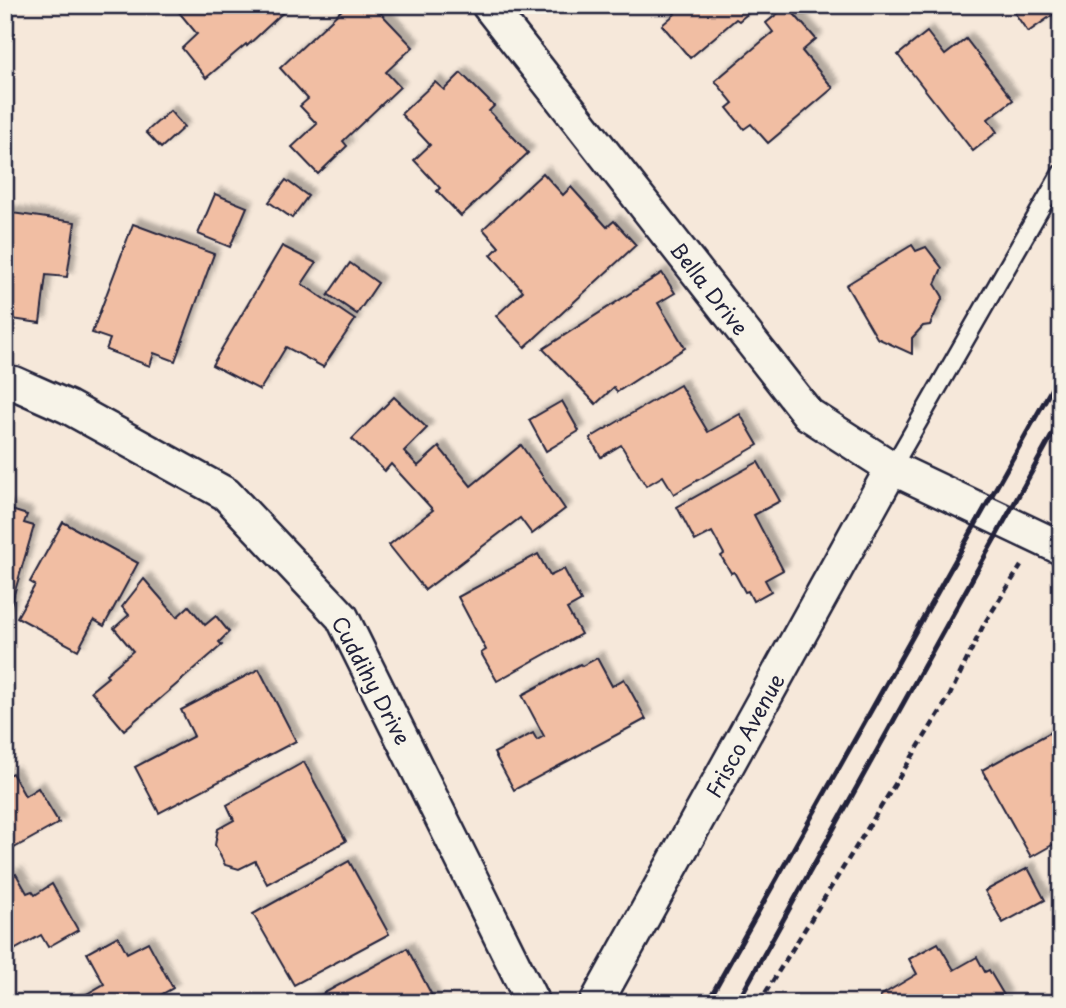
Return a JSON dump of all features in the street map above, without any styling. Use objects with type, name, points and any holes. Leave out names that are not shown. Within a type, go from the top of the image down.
[{"type":"street","name":"Bella Drive","points":[[488,5],[808,414],[892,468],[1050,543]]},
{"type":"street","name":"Cuddihy Drive","points":[[5,383],[14,383],[68,407],[226,494],[342,617],[533,1003]]},
{"type":"street","name":"Frisco Avenue","points":[[596,1003],[892,468]]},
{"type":"lane","points":[[892,468],[1061,173]]},
{"type":"path","points":[[759,1003],[948,699],[984,624],[1050,543]]},
{"type":"building","points":[[173,5],[291,5],[247,46],[246,44],[206,78],[182,48],[197,34]]},
{"type":"building","points":[[347,5],[373,5],[413,47],[386,72],[400,87],[343,141],[347,146],[318,174],[292,147],[317,124],[300,106],[308,99],[280,68]]},
{"type":"building","points":[[667,5],[758,5],[739,21],[736,19],[690,58],[662,25],[675,14]]},
{"type":"building","points":[[1009,5],[1061,5],[1061,9],[1028,32]]},
{"type":"building","points":[[787,6],[816,39],[802,51],[833,88],[768,143],[751,124],[744,129],[727,108],[733,103],[715,81],[773,32],[766,23]]},
{"type":"building","points":[[927,32],[945,55],[966,39],[1013,100],[988,119],[997,132],[973,151],[898,55]]},
{"type":"building","points":[[461,73],[494,106],[489,111],[528,153],[461,216],[437,191],[440,188],[414,160],[430,145],[401,114],[435,82],[444,90]]},
{"type":"building","points":[[170,111],[184,127],[161,148],[146,132]]},
{"type":"building","points":[[543,173],[563,195],[571,187],[607,227],[614,221],[636,245],[525,347],[496,316],[523,291],[491,255],[499,247],[483,229]]},
{"type":"building","points":[[286,180],[308,196],[292,218],[269,202]]},
{"type":"building","points":[[215,194],[247,207],[230,247],[198,234]]},
{"type":"building","points":[[5,212],[75,222],[67,277],[46,275],[40,323],[5,318]]},
{"type":"building","points":[[133,224],[214,254],[175,361],[154,353],[150,366],[106,350],[110,339],[92,333]]},
{"type":"building","points":[[912,245],[916,251],[926,247],[942,268],[935,284],[943,297],[930,325],[923,326],[912,338],[912,354],[877,338],[846,285]]},
{"type":"building","points":[[282,246],[316,263],[302,284],[355,320],[323,367],[286,347],[260,390],[212,365]]},
{"type":"building","points":[[350,263],[378,283],[357,314],[327,296]]},
{"type":"building","points":[[662,273],[675,293],[658,303],[685,348],[617,392],[614,387],[596,404],[543,349]]},
{"type":"building","points":[[680,385],[708,432],[740,414],[758,445],[674,494],[663,476],[646,486],[621,445],[601,457],[590,438]]},
{"type":"building","points":[[394,397],[427,428],[404,451],[418,466],[439,447],[471,486],[521,445],[565,509],[532,534],[520,518],[425,590],[389,545],[433,510],[391,464],[385,471],[352,439]]},
{"type":"building","points":[[562,401],[579,431],[546,451],[529,420]]},
{"type":"building","points":[[758,462],[780,501],[754,515],[783,570],[765,580],[771,591],[753,601],[734,572],[731,573],[712,532],[695,541],[677,507]]},
{"type":"building","points":[[5,508],[27,515],[24,523],[34,526],[5,625]]},
{"type":"building","points":[[63,522],[138,563],[104,626],[94,620],[78,650],[17,617],[35,585],[30,582]]},
{"type":"building","points":[[538,554],[550,576],[564,569],[581,601],[567,609],[581,634],[497,681],[481,653],[486,650],[458,597]]},
{"type":"building","points":[[144,579],[177,617],[189,606],[205,625],[216,616],[229,632],[219,642],[222,645],[124,730],[91,691],[133,651],[114,628],[129,615],[122,607]]},
{"type":"building","points":[[597,658],[612,686],[624,679],[646,719],[514,790],[494,753],[533,733],[537,740],[544,736],[522,695],[580,664],[582,666]]},
{"type":"building","points":[[259,669],[296,741],[159,813],[135,767],[194,736],[181,710]]},
{"type":"building","points":[[1060,727],[1061,840],[1031,857],[982,770]]},
{"type":"building","points":[[304,762],[346,841],[267,884],[255,861],[239,869],[225,865],[215,845],[218,829],[234,820],[227,805]]},
{"type":"building","points":[[12,773],[25,796],[38,788],[59,823],[5,853],[5,777]]},
{"type":"building","points":[[349,861],[389,934],[294,985],[253,914]]},
{"type":"building","points":[[1028,868],[1045,900],[1003,923],[985,891]]},
{"type":"building","points":[[16,874],[27,893],[32,891],[35,895],[52,884],[78,930],[48,947],[41,935],[5,955],[5,879]]},
{"type":"building","points":[[118,936],[127,953],[148,942],[173,988],[146,1003],[71,1003],[104,984],[87,953]]},
{"type":"building","points":[[938,943],[954,970],[977,957],[985,972],[989,970],[1005,997],[995,1003],[884,1003],[880,996],[917,974],[909,959]]},
{"type":"building","points":[[407,948],[436,1003],[306,1003]]},
{"type":"railway","points":[[707,1003],[1061,372]]},
{"type":"railway","points":[[737,1003],[1061,419]]}]
